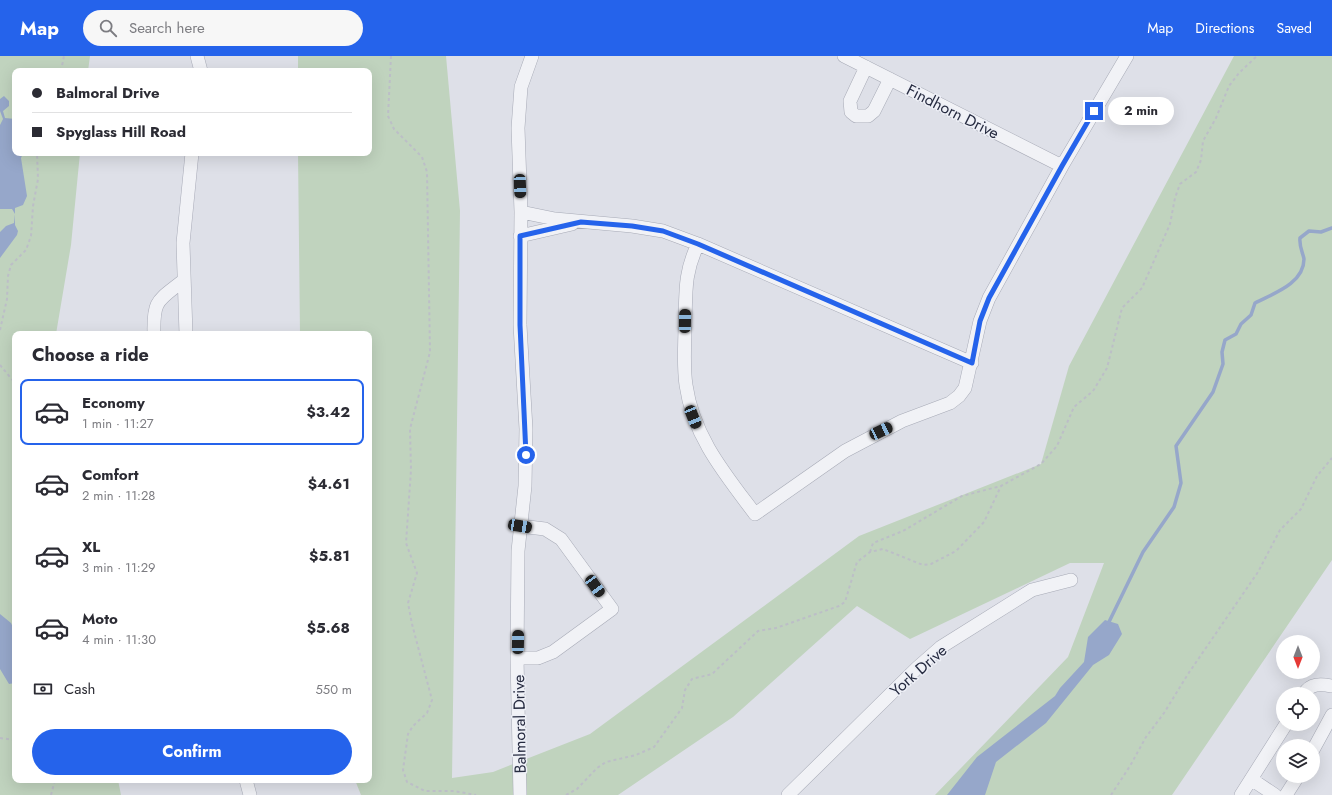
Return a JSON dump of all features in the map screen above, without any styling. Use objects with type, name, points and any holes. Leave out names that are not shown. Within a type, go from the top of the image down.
[{"type":"street","points":[[197,56],[200,68]]},
{"type":"street","name":"Balmoral Drive","points":[[520,795],[517,658],[518,551],[525,486],[526,429],[520,325],[521,212],[519,106],[521,86],[532,56]]},
{"type":"street","name":"Findhorn Drive","points":[[844,56],[1062,166]]},
{"type":"street","points":[[698,244],[690,259],[686,277],[685,366],[689,401],[693,417],[706,445],[755,514],[845,450],[902,421],[950,403],[965,388],[983,311],[1062,166],[1127,56]]},
{"type":"street","points":[[866,67],[850,101],[852,112],[856,116],[868,116],[874,111],[890,79]]},
{"type":"street","points":[[186,331],[183,244],[192,156]]},
{"type":"street","points":[[521,212],[555,219],[632,226],[663,231],[698,244],[972,363]]},
{"type":"street","points":[[520,236],[581,222]]},
{"type":"street","points":[[154,331],[153,315],[156,305],[160,299],[184,280]]},
{"type":"street","points":[[517,658],[538,658],[553,652],[612,609],[561,539],[545,529],[520,526]]},
{"type":"street","name":"York Drive","points":[[788,795],[917,668],[941,647],[1032,590],[1071,580]]},
{"type":"street","points":[[1312,687],[1321,684],[1332,686]]},
{"type":"street","points":[[1320,742],[1329,732],[1332,715]]},
{"type":"street","points":[[1240,795],[1282,731]]},
{"type":"street","points":[[1251,779],[1276,795]]},
{"type":"street","points":[[247,783],[250,795]]},
{"type":"street","points":[[1286,795],[1294,783]]},
{"type":"path","points":[[62,68],[64,56]]},
{"type":"path","points":[[391,56],[388,116],[394,129],[422,157],[427,172],[430,352],[410,429],[411,470],[406,543],[417,573],[408,604],[432,700],[427,713],[413,726],[408,734],[403,770],[407,782],[425,791],[454,791],[476,795]]},
{"type":"path","points":[[870,552],[873,543],[903,531],[962,496],[1001,486],[1041,464],[1057,446],[1074,407],[1093,391],[1107,368],[1122,308],[1142,288],[1170,224],[1174,198],[1180,184],[1196,172],[1201,160],[1203,141],[1216,118],[1230,86],[1239,73],[1258,56]]},
{"type":"path","points":[[0,330],[7,299],[8,276],[11,265],[26,250],[32,236],[33,206],[38,179],[37,156]]},
{"type":"path","points":[[0,365],[12,379]]},
{"type":"path","points":[[1110,795],[1130,766],[1146,737],[1164,713],[1188,674],[1258,572],[1280,530],[1301,509],[1316,476],[1332,458]]},
{"type":"path","points":[[566,795],[577,789],[597,768],[606,762],[636,756],[654,747],[682,708],[685,690],[692,679],[712,674],[758,631],[776,628],[840,606],[845,602],[857,562],[870,552],[883,549],[923,564],[931,564],[956,551],[984,522],[1001,486]]},
{"type":"path","points":[[0,738],[12,740]]},
{"type":"path","points":[[51,795],[54,783]]},
{"type":"green space","points":[[0,56],[90,56],[88,68],[12,68],[12,156],[80,156],[71,245],[57,331],[12,331],[12,783],[119,783],[121,795],[0,795]]},
{"type":"green space","points":[[298,56],[446,56],[460,211],[452,778],[493,772],[590,734],[859,536],[1041,464],[1069,366],[1234,56],[1332,56],[1332,560],[1281,635],[1276,635],[1276,642],[1172,795],[935,795],[1068,657],[1104,563],[1070,563],[910,639],[857,606],[733,717],[618,795],[361,795],[356,783],[372,783],[372,331],[300,331],[298,156],[372,156],[372,68],[298,68]]},
{"type":"water","points":[[4,96],[9,101],[9,106],[3,111],[5,118],[12,119],[12,156],[22,156],[27,196],[23,205],[15,208],[15,214],[12,209],[0,209],[0,125],[3,119],[0,111],[0,99]]},
{"type":"water","points":[[15,214],[15,225],[18,231],[17,235],[0,258],[0,232],[6,226],[14,223]]},
{"type":"water","points":[[0,614],[12,625],[12,684],[9,684],[0,669]]},
{"type":"water","points":[[1105,620],[1118,624],[1122,634],[1109,655],[1093,665],[1046,723],[996,762],[985,795],[947,795],[977,757],[1055,696],[1060,688],[1084,662],[1088,637]]},
{"type":"waterway","points":[[1108,624],[1143,552],[1174,507],[1181,483],[1176,446],[1213,392],[1223,364],[1222,352],[1225,340],[1236,334],[1241,324],[1251,315],[1255,303],[1286,287],[1299,275],[1303,268],[1304,259],[1300,238],[1309,231],[1321,232],[1332,228]]},
{"type":"route","points":[[526,455],[520,325],[520,236],[581,222],[632,226],[663,231],[698,244],[972,363],[980,321],[989,298],[1094,111]]}]
